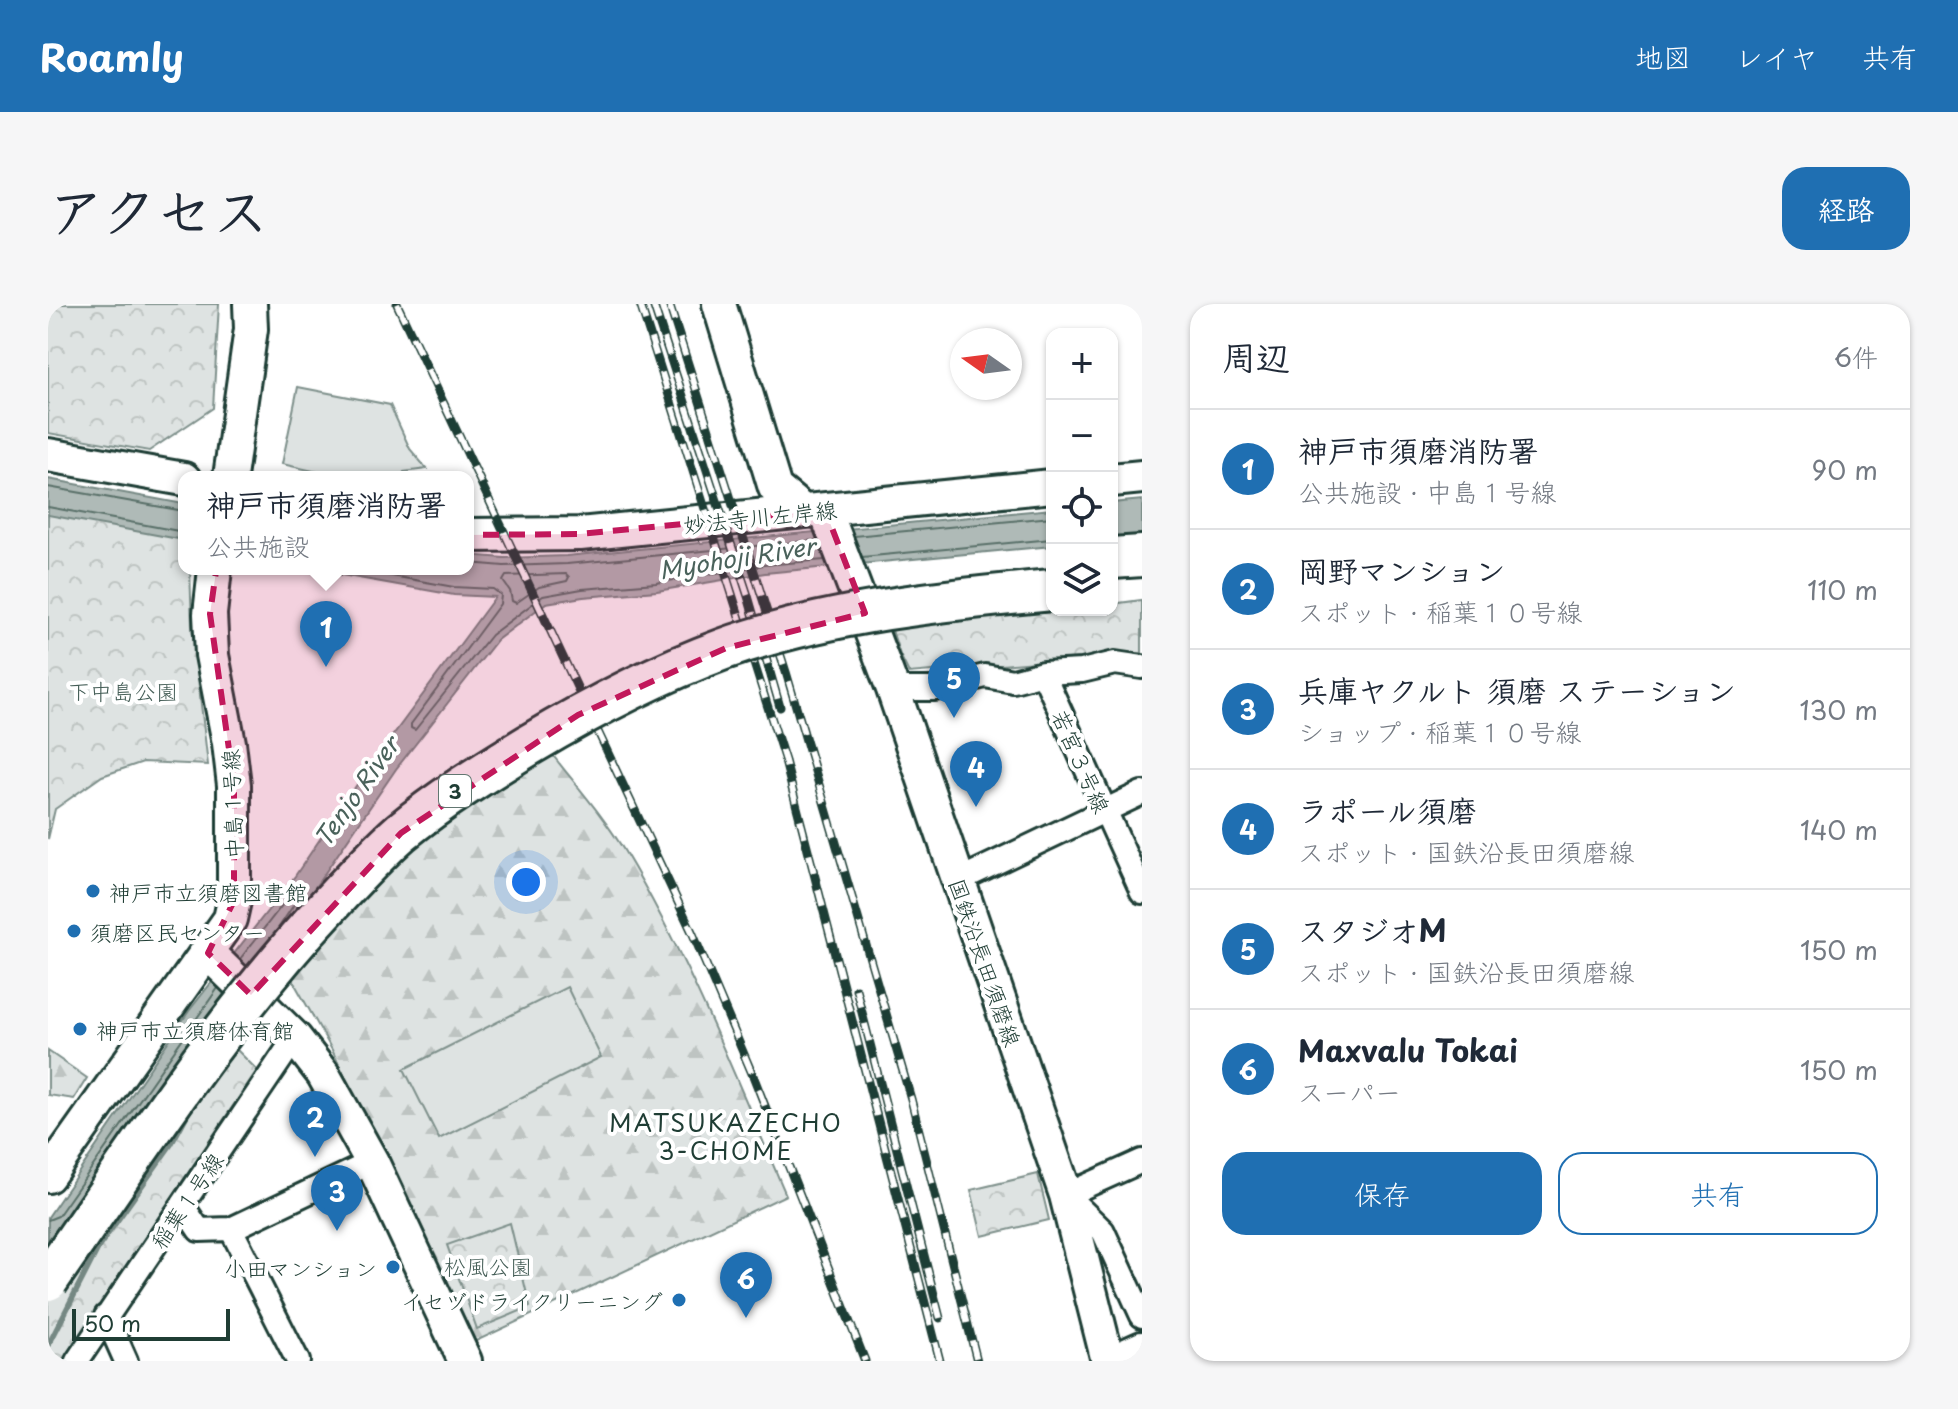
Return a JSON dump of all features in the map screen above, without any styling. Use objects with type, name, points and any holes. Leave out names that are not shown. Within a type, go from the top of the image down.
[{"type":"highway","points":[[1118,558],[1142,556]]},
{"type":"highway","name":"3","points":[[48,1249],[192,1038],[281,921],[332,864],[384,814],[446,766],[574,687],[643,652],[713,625],[866,586],[1046,565]]},
{"type":"highway","points":[[1118,584],[1142,582]]},
{"type":"highway","name":"3","points":[[48,1280],[210,1049],[270,971],[350,882],[401,833],[457,790],[578,715],[654,677],[726,648],[875,611],[1046,591]]},
{"type":"street","points":[[231,471],[251,329],[250,304]]},
{"type":"street","points":[[719,304],[775,488],[821,517]]},
{"type":"street","points":[[48,455],[178,478]]},
{"type":"street","points":[[1118,479],[1142,477]]},
{"type":"street","name":"妙法寺川左岸線","points":[[474,535],[580,534],[821,517],[1046,487]]},
{"type":"street","name":"国鉄沿長田須磨線","points":[[821,517],[848,568],[893,689],[1066,1195],[1110,1361]]},
{"type":"street","name":"中島１号線","points":[[50,1166],[227,972],[234,901],[234,785],[211,642],[214,575]]},
{"type":"street","points":[[893,689],[935,689],[985,676],[1013,681],[1043,673],[1082,671],[1115,663],[1142,667]]},
{"type":"street","name":"若宮３号線","points":[[1043,673],[1142,892]]},
{"type":"street","points":[[957,881],[1142,793]]},
{"type":"street","points":[[227,972],[295,1038],[323,1074],[372,1162],[465,1361]]},
{"type":"street","name":"稲葉１号線","points":[[77,1361],[295,1038]]},
{"type":"street","points":[[1142,1161],[1066,1195],[1103,1231],[1142,1316]]},
{"type":"street","points":[[183,1206],[199,1230],[231,1229],[372,1162]]},
{"type":"street","points":[[231,1229],[298,1361]]},
{"type":"street","points":[[106,1316],[126,1361]]},
{"type":"street","points":[[1110,1361],[1142,1348]]},
{"type":"highlighted area","points":[[228,486],[466,535],[580,534],[825,510],[865,613],[726,648],[578,715],[401,833],[251,995],[208,953],[234,901],[234,785],[210,614]]},
{"type":"green space","points":[[48,304],[219,304],[213,408],[149,451],[48,433]]},
{"type":"green space","points":[[298,387],[390,405],[410,449],[427,469],[313,471],[282,464]]},
{"type":"green space","name":"下中島公園","points":[[48,510],[178,534],[178,575],[190,575],[192,626],[208,765],[143,762],[102,776],[55,809],[48,839]]},
{"type":"green space","points":[[1142,600],[1142,653],[909,673],[891,627],[1046,611],[1046,616],[1118,616],[1118,603]]},
{"type":"green space","points":[[548,749],[607,825],[649,893],[711,1021],[786,1195],[474,1342],[332,1050],[292,979],[341,919],[409,849]]},
{"type":"green space","points":[[567,987],[601,1057],[439,1139],[404,1069]]},
{"type":"green space","points":[[218,1031],[257,1070],[62,1361],[48,1361],[48,1281]]},
{"type":"green space","points":[[48,1051],[87,1078],[74,1099],[48,1095]]},
{"type":"green space","points":[[1038,1174],[1049,1220],[982,1236],[971,1190]]},
{"type":"green space","name":"松風公園","points":[[510,1223],[530,1307],[477,1329],[447,1245]]},
{"type":"water","points":[[48,479],[178,503],[178,539],[48,515]]},
{"type":"water","points":[[1142,500],[1142,538],[1118,540],[1118,502]]},
{"type":"water","points":[[1046,510],[1046,547],[765,573],[657,591],[546,603],[497,640],[396,769],[48,1278],[48,1217],[189,1011],[295,876],[362,777],[495,597],[454,595],[342,575],[474,575],[474,556],[566,556]]},
{"type":"waterway","points":[[48,1346],[99,1246],[171,1144],[190,1109]]},
{"type":"railway","points":[[397,304],[693,934],[754,1078],[865,1361]]},
{"type":"railway","points":[[640,304],[785,761],[940,1361]]},
{"type":"railway","points":[[653,304],[748,596],[780,707]]},
{"type":"railway","points":[[669,304],[786,672],[911,1099],[977,1361]]},
{"type":"railway","points":[[856,989],[940,1318]]},
{"type":"place","name":"神戸市須磨消防署","points":[[326,667]]},
{"type":"place","name":"スタジオM","points":[[954,718]]},
{"type":"place","name":"ラポール須磨","points":[[976,807]]},
{"type":"place","name":"神戸市立須磨図書館","points":[[93,891]]},
{"type":"place","name":"須磨区民センター","points":[[74,931]]},
{"type":"place","name":"神戸市立須磨体育館","points":[[80,1029]]},
{"type":"place","name":"岡野マンション","points":[[315,1157]]},
{"type":"place","name":"兵庫ヤクルト 須磨 ステーション","points":[[337,1231]]},
{"type":"place","name":"小田マンション","points":[[393,1267]]},
{"type":"place","name":"イセヅドライクリーニング","points":[[679,1300]]},
{"type":"place","name":"Maxvalu Tokai","points":[[746,1318]]},
{"type":"district","name":"MATSUKAZECHO 3-CHOME","points":[[726,1136]]},
{"type":"water label","name":"Myohoji River","points":[[737,557]]},
{"type":"water label","name":"Tenjo River","points":[[356,791]]}]
